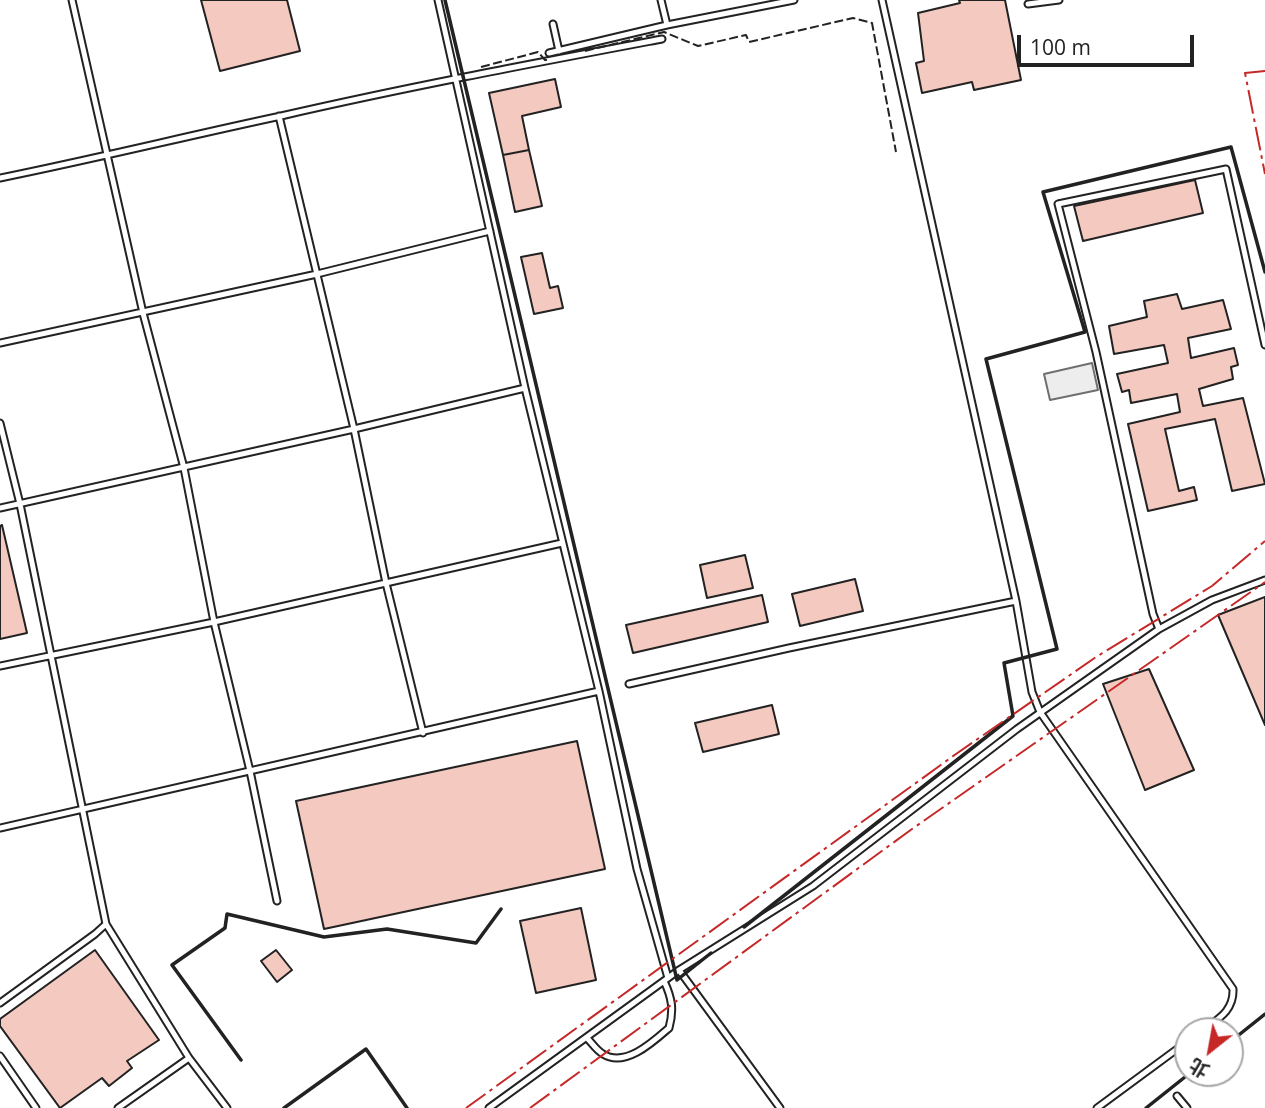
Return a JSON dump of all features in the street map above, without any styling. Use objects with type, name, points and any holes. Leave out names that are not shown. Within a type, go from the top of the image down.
[{"type":"lane","points":[[72,0],[144,313],[184,468],[214,622],[278,901]]},
{"type":"lane","points":[[438,0],[525,388],[599,691],[637,869],[671,996],[673,1013],[669,1028],[638,1052],[619,1058],[604,1055],[587,1038]]},
{"type":"lane","points":[[661,0],[667,25]]},
{"type":"lane","points":[[549,53],[667,25],[794,0]]},
{"type":"lane","points":[[882,0],[1016,601],[1032,692],[1041,712],[1233,989],[1229,1011],[1221,1017]]},
{"type":"lane","points":[[1028,4],[1059,0]]},
{"type":"lane","points":[[553,24],[559,51]]},
{"type":"lane","points":[[0,178],[107,157],[456,78],[662,39]]},
{"type":"lane","points":[[279,116],[423,733]]},
{"type":"lane","points":[[1159,629],[1153,614],[1096,352],[1058,204],[1226,169],[1265,345]]},
{"type":"lane","points":[[0,343],[317,274],[489,231]]},
{"type":"lane","points":[[0,508],[525,388]]},
{"type":"lane","points":[[0,423],[20,504],[106,924],[189,1058],[227,1108]]},
{"type":"lane","points":[[0,666],[214,622],[562,543]]},
{"type":"lane","points":[[489,1108],[666,979],[813,886],[1041,712],[1159,629],[1212,600],[1265,580]]},
{"type":"lane","points":[[629,684],[1016,601]]},
{"type":"lane","points":[[0,828],[599,691]]},
{"type":"lane","points":[[0,1003],[106,924]]},
{"type":"lane","points":[[680,970],[779,1108]]},
{"type":"lane","points":[[1097,1108],[1174,1051]]},
{"type":"lane","points":[[0,1056],[36,1108]]},
{"type":"lane","points":[[118,1108],[189,1058]]},
{"type":"lane","points":[[1178,1096],[1187,1108]]},
{"type":"shaded area","points":[[1092,363],[1098,390],[1050,400],[1044,374]]},
{"type":"building","points":[[201,0],[287,0],[300,51],[220,71]]},
{"type":"building","points":[[959,0],[1005,0],[1021,80],[974,90],[972,82],[922,93],[916,63],[924,61],[918,13],[960,3]]},
{"type":"building","points":[[555,79],[561,107],[522,116],[529,150],[503,155],[489,93]]},
{"type":"building","points":[[529,150],[542,206],[515,212],[503,155]]},
{"type":"building","points":[[1195,180],[1203,213],[1083,241],[1074,206]]},
{"type":"building","points":[[542,253],[550,288],[558,286],[563,308],[534,314],[521,257]]},
{"type":"building","points":[[1177,294],[1182,309],[1223,300],[1231,329],[1188,338],[1191,358],[1234,348],[1238,365],[1231,367],[1233,379],[1199,389],[1203,406],[1243,398],[1265,484],[1232,491],[1215,419],[1165,429],[1179,491],[1194,487],[1197,500],[1148,511],[1128,424],[1180,412],[1177,394],[1131,403],[1129,390],[1122,392],[1117,374],[1168,363],[1164,345],[1114,354],[1109,326],[1147,317],[1144,301]]},
{"type":"building","points":[[2,525],[27,633],[0,639],[0,526]]},
{"type":"building","points":[[745,555],[753,588],[707,598],[700,565]]},
{"type":"building","points":[[855,579],[863,611],[800,626],[792,594]]},
{"type":"building","points":[[762,595],[768,622],[633,653],[626,625]]},
{"type":"building","points":[[1265,597],[1265,725],[1218,615]]},
{"type":"building","points":[[1149,669],[1194,770],[1145,790],[1103,684]]},
{"type":"building","points":[[772,705],[779,734],[703,752],[695,723]]},
{"type":"building","points":[[577,741],[605,869],[324,929],[296,801]]},
{"type":"building","points":[[581,908],[596,980],[536,993],[520,921]]},
{"type":"building","points":[[95,950],[159,1040],[127,1061],[132,1068],[109,1086],[102,1078],[60,1108],[0,1026],[0,1019]]},
{"type":"building","points":[[276,950],[292,970],[277,982],[261,961]]},
{"type":"fence","points":[[585,51],[664,32],[698,46],[746,35],[749,42],[853,18],[872,23],[896,152]]},
{"type":"fence","points":[[481,67],[538,52],[548,60]]},
{"type":"wall","points":[[445,0],[677,980],[711,953]]},
{"type":"wall","points":[[744,927],[1013,716],[1004,663],[1057,649],[986,359],[1085,332],[1043,192],[1231,147],[1265,272]]},
{"type":"wall","points":[[241,1060],[172,965],[225,928],[227,914],[324,937],[387,929],[476,943],[501,909]]},
{"type":"wall","points":[[1244,1031],[1265,1014]]},
{"type":"wall","points":[[284,1108],[366,1049],[407,1108]]},
{"type":"wall","points":[[1146,1108],[1174,1086]]},
{"type":"power","points":[[1265,71],[1245,73],[1265,174]]},
{"type":"power","points":[[466,1108],[956,754],[1096,657],[1212,586],[1265,541]]},
{"type":"power","points":[[530,1108],[912,829],[1265,582]]}]
